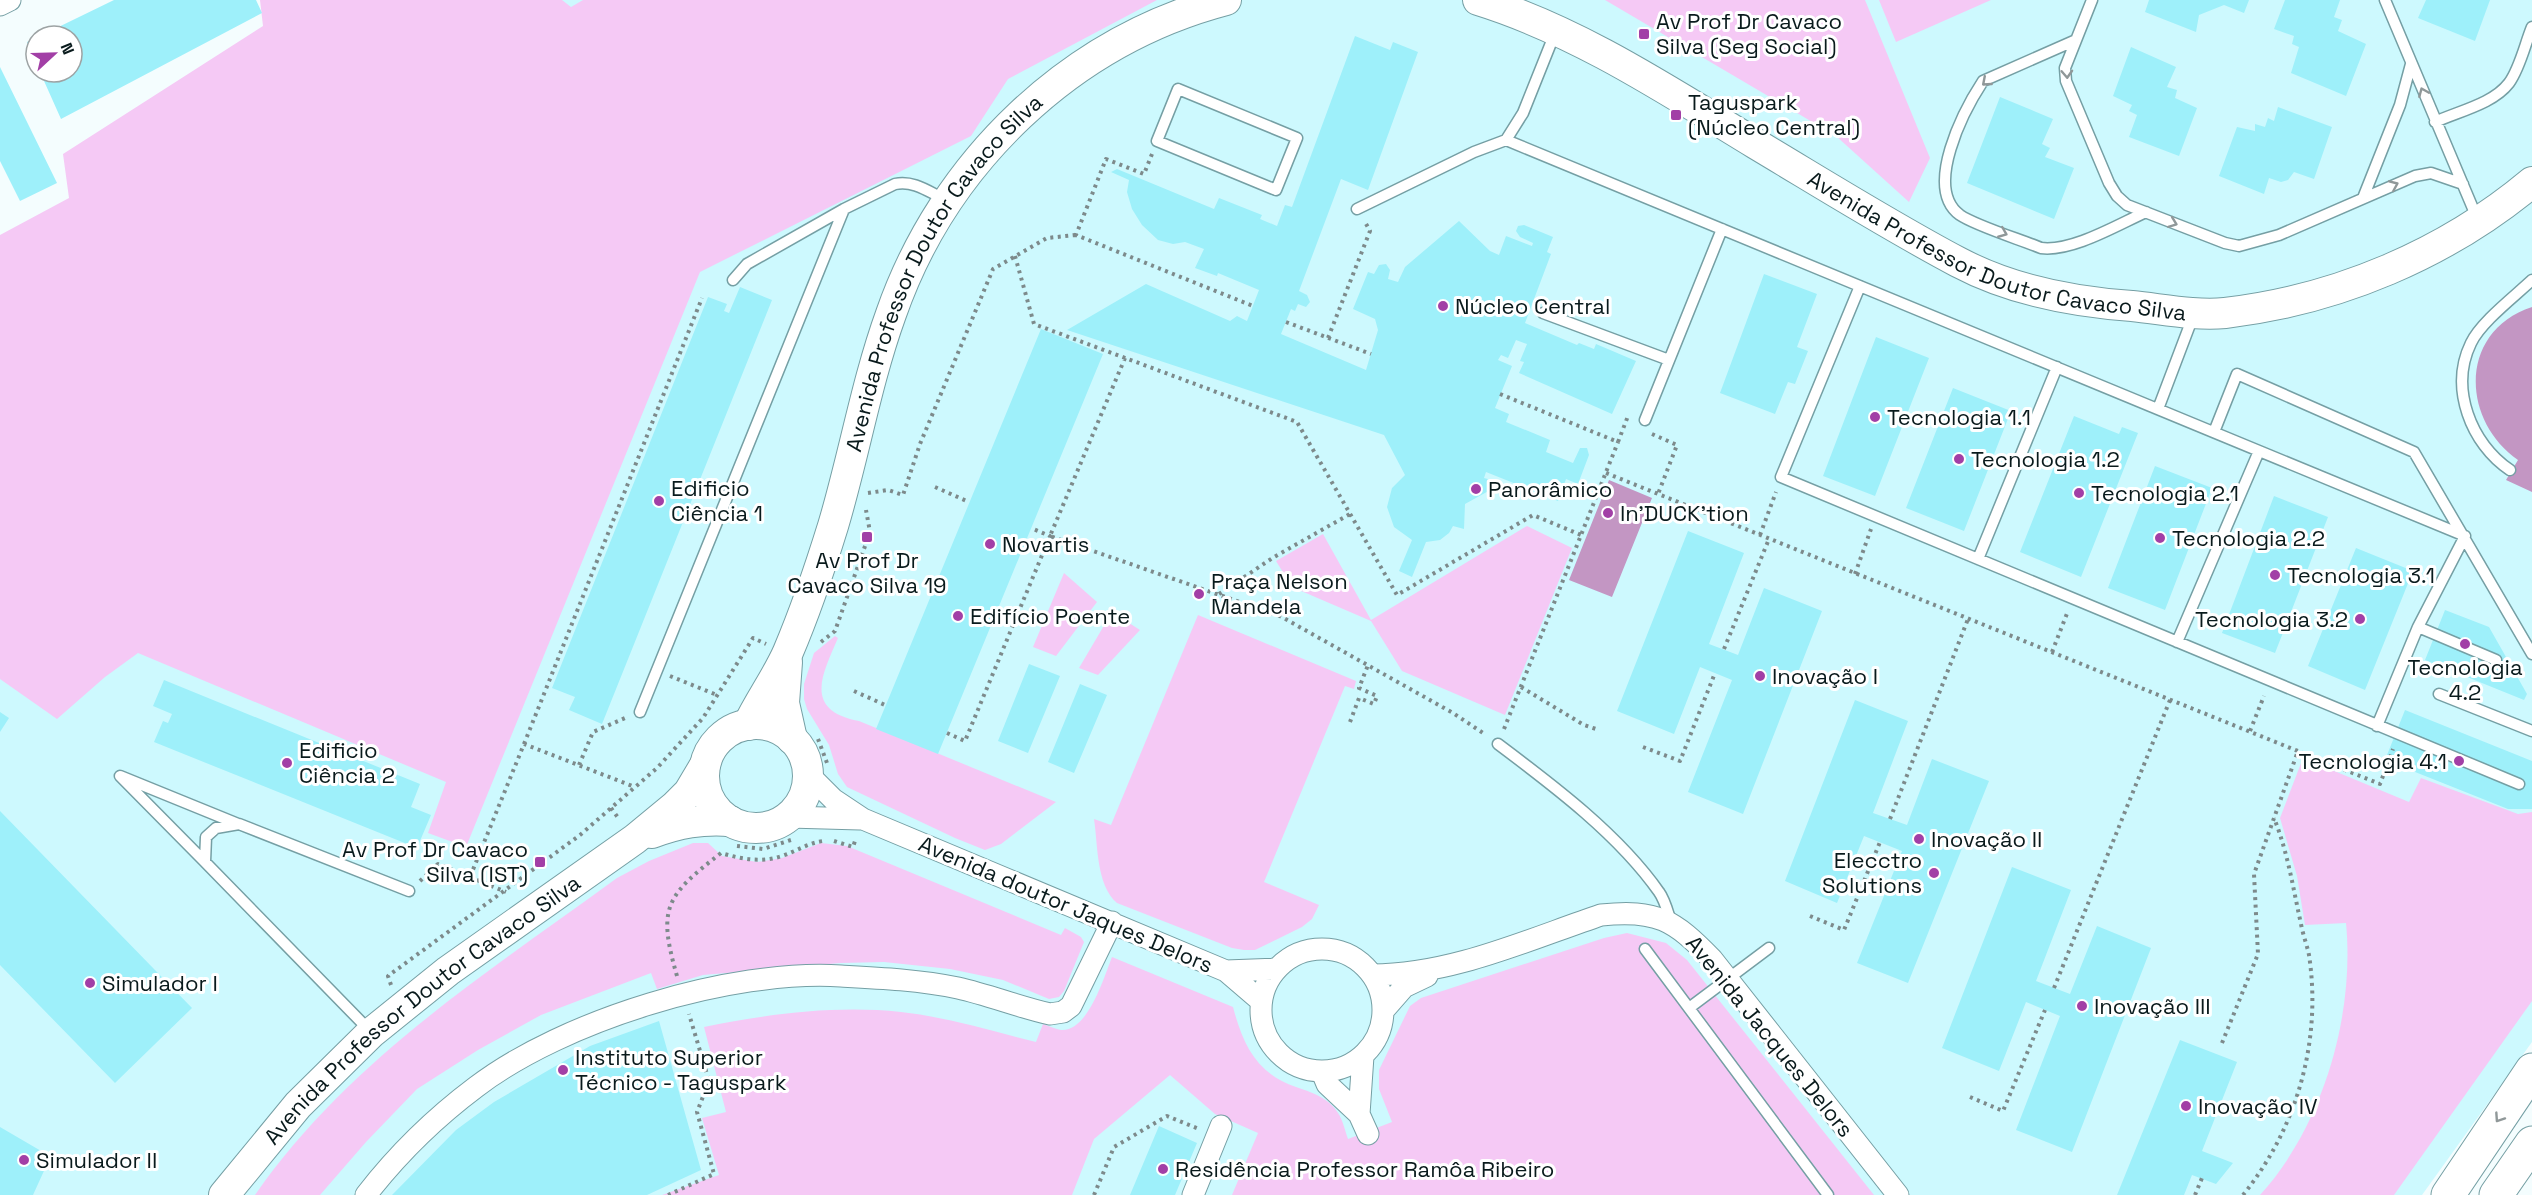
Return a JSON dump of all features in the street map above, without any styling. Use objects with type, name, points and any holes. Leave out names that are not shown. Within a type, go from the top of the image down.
[{"type":"main road","name":"Avenida Professor Doutor Cavaco Silva","points":[[748,724],[788,653],[833,527],[866,390],[891,312],[916,253],[946,200],[978,157],[1010,122],[1054,85],[1144,28],[1226,0]]},
{"type":"main road","name":"Avenida Professor Doutor Cavaco Silva","points":[[1478,0],[1556,30],[1664,87],[1960,264],[2027,290],[2103,304],[2222,313],[2282,303],[2330,291],[2406,262],[2479,222],[2532,182]]},
{"type":"main road","name":"Avenida Professor Doutor Cavaco Silva","points":[[788,653],[784,703],[804,738]]},
{"type":"main road","points":[[748,724],[772,727],[804,738],[806,761],[819,772],[806,790],[800,805],[789,817],[775,825],[760,828],[744,827],[730,821],[717,811],[708,796],[705,765],[711,750],[721,738],[733,729],[748,724]]},
{"type":"main road","name":"Avenida Professor Doutor Cavaco Silva","points":[[224,1195],[298,1105],[371,1033],[448,971],[635,839],[675,806],[688,792],[705,765]]},
{"type":"main road","name":"Avenida Professor Doutor Cavaco Silva","points":[[635,839],[677,824],[703,819],[730,821]]},
{"type":"main road","points":[[2448,1195],[2532,1070]]},
{"type":"main road","points":[[2496,1195],[2532,1143]]},
{"type":"street","points":[[0,5],[10,0]]},
{"type":"street","name":"Avenida doutor Jaques Delors","points":[[819,772],[833,799],[863,819],[1226,971],[1261,1001]]},
{"type":"street","name":"Avenida doutor Jaques Delors","points":[[789,817],[863,819]]},
{"type":"street","name":"Avenida Jacques Delors","points":[[1372,975],[1407,975],[1449,966],[1601,915],[1627,912],[1654,915],[1683,930],[1728,979],[1898,1195]]},
{"type":"street","points":[[366,1195],[417,1139],[477,1086],[521,1058],[587,1027],[682,994],[793,976],[838,975],[955,988],[998,998],[1034,1010],[1056,1013],[1071,1006],[1112,922]]},
{"type":"street","points":[[1330,949],[1351,956],[1372,975],[1380,992],[1383,1011],[1381,1027],[1374,1043],[1363,1056],[1344,1067],[1322,1072],[1296,1066],[1275,1050],[1263,1027],[1261,1001],[1266,984],[1276,969],[1290,957],[1308,950],[1330,949]]},
{"type":"street","name":"Avenida Jacques Delors","points":[[1383,1011],[1404,987],[1449,966]]},
{"type":"street","points":[[1226,971],[1276,969]]},
{"type":"street","points":[[1359,1114],[1363,1056]]},
{"type":"street","points":[[1322,1072],[1327,1084],[1359,1114],[1368,1134]]},
{"type":"street","points":[[1193,1195],[1218,1132]]},
{"type":"lane","points":[[2092,0],[2065,68],[2072,98],[2109,183],[2127,205],[2239,246],[2279,235],[2415,176],[2431,173],[2463,184]]},
{"type":"lane","points":[[2385,0],[2479,222]]},
{"type":"lane","points":[[2435,122],[2494,96],[2504,89],[2511,81],[2532,27]]},
{"type":"lane","points":[[1357,209],[1474,152],[1506,140],[1523,113],[1556,30]]},
{"type":"lane","points":[[2076,40],[1983,81],[1949,154],[1943,180],[1946,194],[1961,216],[2042,248],[2053,249],[2072,245],[2146,212]]},
{"type":"lane","points":[[2364,198],[2400,105],[2411,64]]},
{"type":"lane","points":[[1178,89],[1297,138],[1285,180],[1276,190],[1157,141],[1178,89]]},
{"type":"lane","points":[[1506,140],[2465,536]]},
{"type":"lane","points":[[733,280],[747,264],[844,209],[895,184],[912,183],[946,200]]},
{"type":"lane","points":[[640,712],[844,209]]},
{"type":"lane","points":[[1642,426],[1722,229]]},
{"type":"lane","points":[[2510,470],[2501,464],[2480,439],[2462,394],[2462,377],[2471,342],[2532,280]]},
{"type":"lane","points":[[1860,286],[1781,477],[2519,784]]},
{"type":"lane","points":[[2158,409],[2195,311]]},
{"type":"lane","points":[[1543,313],[1669,360]]},
{"type":"lane","points":[[1978,559],[2057,367]]},
{"type":"lane","points":[[2214,432],[2237,374],[2414,452],[2532,654]]},
{"type":"lane","points":[[2177,642],[2259,451]]},
{"type":"lane","points":[[2378,726],[2418,627],[2465,536]]},
{"type":"lane","points":[[2418,627],[2496,660]]},
{"type":"lane","points":[[2439,694],[2532,730]]},
{"type":"lane","points":[[1498,744],[1548,781],[1613,842],[1661,894],[1672,924]]},
{"type":"lane","points":[[371,1033],[120,776],[409,891]]},
{"type":"lane","points":[[205,862],[207,837],[216,828],[239,824]]},
{"type":"lane","points":[[1689,1008],[1769,948]]},
{"type":"lane","points":[[1645,949],[1828,1195]]},
{"type":"path","points":[[1076,235],[1106,159],[1144,174],[1157,141]]},
{"type":"path","points":[[1328,338],[1370,231],[1357,209]]},
{"type":"path","points":[[863,496],[879,489],[903,495],[920,444],[993,268],[1047,238],[1076,235],[1253,306]]},
{"type":"path","points":[[1015,255],[1034,324],[1297,422],[1397,595],[1533,515],[1581,535]]},
{"type":"path","points":[[471,877],[702,298]]},
{"type":"path","points":[[1286,322],[1371,354]]},
{"type":"path","points":[[946,733],[965,741],[1125,358]]},
{"type":"path","points":[[1500,394],[1618,442]]},
{"type":"path","points":[[1031,528],[1280,616],[1453,713],[1498,744],[1626,423],[1642,426],[1677,445],[1658,495]]},
{"type":"path","points":[[1606,473],[2380,784],[2388,760]]},
{"type":"path","points":[[1760,535],[1781,477]]},
{"type":"path","points":[[935,487],[969,502]]},
{"type":"path","points":[[818,644],[835,631],[870,532],[865,505]]},
{"type":"path","points":[[1218,594],[1274,557],[1350,514]]},
{"type":"path","points":[[1855,574],[1876,517]]},
{"type":"path","points":[[1724,650],[1769,539]]},
{"type":"path","points":[[2052,652],[2072,599]]},
{"type":"path","points":[[1890,819],[1968,619]]},
{"type":"path","points":[[393,992],[388,976],[580,835],[682,742],[703,718],[753,638],[788,653]]},
{"type":"path","points":[[1350,722],[1359,698],[1374,704],[1377,696],[1359,688],[1368,665]]},
{"type":"path","points":[[657,671],[717,695]]},
{"type":"path","points":[[1643,747],[1680,761],[1715,673]]},
{"type":"path","points":[[2250,731],[2270,681]]},
{"type":"path","points":[[1521,687],[1584,725],[1596,729]]},
{"type":"path","points":[[854,691],[885,705]]},
{"type":"path","points":[[2054,988],[2170,700]]},
{"type":"path","points":[[579,765],[593,732],[640,712]]},
{"type":"path","points":[[804,738],[819,772]]},
{"type":"path","points":[[524,744],[635,787]]},
{"type":"path","points":[[2222,1044],[2258,954],[2254,874],[2298,751]]},
{"type":"path","points":[[2243,1195],[2260,1174],[2292,1114],[2305,1073],[2311,1036],[2313,1000],[2309,954],[2293,876],[2274,818]]},
{"type":"path","points":[[668,1195],[714,1174],[697,1112],[709,1081],[667,941],[666,916],[671,901],[689,879],[721,853],[757,860],[782,856],[821,841],[853,847]]},
{"type":"path","points":[[1810,916],[1844,930],[1880,842]]},
{"type":"path","points":[[409,891],[438,864],[505,891]]},
{"type":"path","points":[[1970,1097],[2003,1111],[2045,1010]]},
{"type":"path","points":[[1094,1195],[1114,1147],[1167,1116],[1218,1132]]},
{"type":"path","points":[[2195,1195],[2202,1178]]},
{"type":"shaded area","points":[[260,0],[562,0],[571,7],[583,0],[1157,0],[1008,79],[971,136],[700,272],[466,847],[428,833],[446,782],[138,653],[105,677],[57,719],[0,679],[0,235],[69,198],[63,154],[263,26]]},
{"type":"shaded area","points":[[297,0],[2532,0],[2532,1042],[2422,1195],[0,1195],[0,290]]},
{"type":"shaded area","points":[[1605,0],[1865,0],[1930,158],[1909,202],[1836,136]]},
{"type":"shaded area","points":[[1879,0],[1991,0],[1896,42]]},
{"type":"shaded area","points":[[2532,307],[2532,492],[2506,480],[2518,460],[2499,443],[2485,422],[2478,400],[2476,377],[2480,355],[2491,335],[2508,319]]},
{"type":"shaded area","points":[[1609,480],[1652,498],[1612,597],[1569,580]]},
{"type":"shaded area","points":[[1527,526],[1572,548],[1505,715],[1402,671],[1371,621],[1292,587],[1276,561],[1323,534],[1371,620]]},
{"type":"shaded area","points":[[1064,573],[1097,602],[1056,656],[1033,647]]},
{"type":"shaded area","points":[[1112,612],[1140,630],[1098,675],[1079,668]]},
{"type":"shaded area","points":[[1198,615],[1356,681],[1354,689],[1345,686],[1264,882],[1319,905],[1312,919],[1302,927],[1255,950],[1232,948],[1117,903],[1105,886],[1099,864],[1094,819],[1111,825]]},
{"type":"shaded area","points":[[835,636],[838,638],[827,665],[822,689],[824,700],[830,709],[841,716],[859,721],[1056,802],[1001,844],[985,850],[847,787],[838,774],[829,745],[807,709],[804,699],[804,684],[814,653]]},
{"type":"shaded area","points":[[2303,758],[2409,802],[2421,778],[2518,814],[2532,812],[2532,1001],[2394,1195],[2260,1195],[2282,1167],[2317,1103],[2330,1068],[2345,995],[2346,923],[2305,925],[2297,876],[2280,818]]},
{"type":"shaded area","points":[[693,843],[708,843],[722,856],[757,862],[782,858],[821,843],[847,846],[1061,935],[1065,928],[1081,937],[1084,942],[1064,991],[1059,997],[1049,999],[1003,980],[950,969],[884,962],[841,963],[703,975],[657,989],[651,973],[541,1015],[478,1050],[417,1089],[366,1142],[320,1195],[255,1195],[292,1147],[333,1102],[422,1021],[617,878],[649,861]]},
{"type":"shaded area","points":[[1627,933],[1666,943],[1687,960],[1874,1195],[1232,1195],[1258,1133],[1215,1114],[1170,1075],[1094,1139],[1072,1195],[662,1195],[719,1175],[702,1118],[726,1112],[704,1027],[802,1012],[876,1010],[935,1017],[1036,1042],[1043,1024],[1061,1030],[1071,1028],[1079,1022],[1094,1002],[1112,957],[1233,1007],[1247,1046],[1262,1066],[1283,1081],[1314,1093],[1330,1103],[1343,1122],[1348,1139],[1392,1122],[1379,1089],[1379,1070],[1410,1006],[1421,998],[1604,938]]},
{"type":"building","points":[[114,0],[256,0],[262,13],[61,119],[45,84],[84,84],[84,24],[65,24]]},
{"type":"building","points":[[2149,0],[2249,0],[2244,13],[2224,5],[2199,15],[2196,32],[2145,12]]},
{"type":"building","points":[[2285,0],[2340,0],[2334,17],[2342,20],[2338,31],[2366,44],[2346,96],[2291,73],[2299,47],[2292,44],[2294,36],[2274,29]]},
{"type":"building","points":[[2426,0],[2490,0],[2475,41],[2418,18]]},
{"type":"building","name":"Núcleo Central","points":[[1355,36],[1390,50],[1393,42],[1418,52],[1368,190],[1341,179],[1299,291],[1307,295],[1310,302],[1306,307],[1298,304],[1295,311],[1291,309],[1281,334],[1366,370],[1378,330],[1375,319],[1353,309],[1368,272],[1374,274],[1379,265],[1386,264],[1390,270],[1388,279],[1398,282],[1405,267],[1459,221],[1490,251],[1499,255],[1506,236],[1532,246],[1533,243],[1520,237],[1516,231],[1518,226],[1524,225],[1553,237],[1547,252],[1551,254],[1525,323],[1577,345],[1579,343],[1594,349],[1596,344],[1636,361],[1612,414],[1519,373],[1524,362],[1520,361],[1527,344],[1516,340],[1508,358],[1501,355],[1498,360],[1512,366],[1495,408],[1509,414],[1506,422],[1550,440],[1546,452],[1573,463],[1580,448],[1587,448],[1589,455],[1578,484],[1566,479],[1558,501],[1486,472],[1484,478],[1503,483],[1465,504],[1464,529],[1453,526],[1449,533],[1440,540],[1426,542],[1412,577],[1399,571],[1412,540],[1394,527],[1387,507],[1392,488],[1405,475],[1384,435],[1067,330],[1146,284],[1230,321],[1237,316],[1247,321],[1259,290],[1218,273],[1217,276],[1195,268],[1204,249],[1185,242],[1173,244],[1158,240],[1142,225],[1132,209],[1127,192],[1129,180],[1111,172],[1117,169],[1214,209],[1219,198],[1262,215],[1260,219],[1277,226],[1285,205],[1292,207]]},
{"type":"building","points":[[2131,47],[2176,67],[2167,87],[2177,90],[2175,98],[2197,108],[2179,156],[2129,137],[2137,115],[2129,111],[2132,105],[2113,96]]},
{"type":"building","points":[[0,67],[57,183],[20,201],[0,161]]},
{"type":"building","points":[[2000,97],[2053,119],[2042,144],[2050,148],[2045,157],[2074,168],[2054,219],[1967,183]]},
{"type":"building","points":[[2278,107],[2332,127],[2314,179],[2294,172],[2288,180],[2281,182],[2269,178],[2264,194],[2219,176],[2237,127],[2255,131],[2255,124],[2265,127],[2268,118],[2274,121]]},
{"type":"building","points":[[1764,274],[1817,294],[1797,347],[1808,351],[1795,384],[1788,382],[1775,414],[1720,393]]},
{"type":"building","name":"Edificio Ciência 1","points":[[740,287],[772,300],[602,724],[569,710],[575,697],[552,688],[708,297],[727,304],[724,311],[729,313]]},
{"type":"building","name":"Edifício Poente","points":[[1041,329],[1103,354],[938,754],[876,729]]},
{"type":"building","name":"Tecnologia 1.1","points":[[1876,337],[1929,358],[1875,496],[1823,476]]},
{"type":"building","name":"Tecnologia 1.2","points":[[1953,388],[2011,411],[1964,531],[1906,508]]},
{"type":"building","name":"Tecnologia 2.1","points":[[2074,416],[2119,434],[2122,427],[2138,433],[2081,577],[2020,552]]},
{"type":"building","name":"Tecnologia 2.2","points":[[2155,466],[2212,488],[2165,610],[2108,588]]},
{"type":"building","name":"Tecnologia 3.1","points":[[2274,496],[2328,517],[2275,653],[2222,633]]},
{"type":"building","name":"Inovação I","points":[[1688,531],[1744,553],[1709,644],[1738,655],[1764,588],[1822,611],[1743,814],[1688,792],[1732,680],[1700,667],[1674,734],[1617,711]]},
{"type":"building","name":"Tecnologia 3.2","points":[[2356,548],[2413,571],[2365,690],[2308,666]]},
{"type":"building","name":"Tecnologia 4.2","points":[[2445,610],[2489,627],[2527,694],[2524,700],[2425,660]]},
{"type":"building","points":[[1029,664],[1060,676],[1028,753],[998,741]]},
{"type":"building","name":"Edificio Ciência 2","points":[[164,680],[420,784],[411,807],[431,815],[417,848],[154,742],[163,721],[168,723],[172,714],[153,706]]},
{"type":"building","points":[[1080,684],[1107,695],[1074,773],[1048,762]]},
{"type":"building","name":"Inovação II","points":[[1855,700],[1908,721],[1873,813],[1907,825],[1932,759],[1989,781],[1908,983],[1857,963],[1902,851],[1864,836],[1837,903],[1785,881]]},
{"type":"building","name":"Tecnologia 4.1","points":[[2405,710],[2532,761],[2532,809],[2508,809],[2385,760]]},
{"type":"building","points":[[0,712],[9,718],[0,732]]},
{"type":"building","name":"Simulador I","points":[[0,811],[192,1008],[115,1083],[0,965]]},
{"type":"building","name":"Inovação III","points":[[2012,867],[2071,890],[2036,981],[2070,994],[2097,926],[2151,948],[2072,1152],[2016,1130],[2060,1016],[2026,1002],[1999,1071],[1942,1048]]},
{"type":"building","points":[[659,1021],[701,1170],[647,1195],[392,1195],[456,1130],[494,1102],[590,1046]]},
{"type":"building","name":"Inovação IV","points":[[2180,1040],[2237,1062],[2202,1151],[2233,1163],[2216,1184],[2192,1175],[2184,1195],[2117,1195]]},
{"type":"building","name":"Residência Professor Ramôa Ribeiro","points":[[1159,1126],[1197,1143],[1175,1195],[1130,1195]]},
{"type":"building","name":"Simulador II","points":[[0,1127],[48,1155],[48,1162],[33,1195],[0,1195]]},
{"type":"place","name":"Av Prof Dr Cavaco Silva (Seg Social)","points":[[1644,34]]},
{"type":"place","name":"Taguspark (Núcleo Central)","points":[[1676,115]]},
{"type":"place","name":"Núcleo Central","points":[[1443,306]]},
{"type":"place","name":"Tecnologia 1.1","points":[[1875,417]]},
{"type":"place","name":"Tecnologia 1.2","points":[[1959,459]]},
{"type":"place","name":"Panorâmico","points":[[1476,489]]},
{"type":"place","name":"Tecnologia 2.1","points":[[2079,493]]},
{"type":"place","name":"Edificio Ciência 1","points":[[659,501]]},
{"type":"place","name":"In'DUCK'tion","points":[[1608,513]]},
{"type":"place","name":"Av Prof Dr Cavaco Silva 19","points":[[867,537]]},
{"type":"place","name":"Tecnologia 2.2","points":[[2160,538]]},
{"type":"place","name":"Novartis","points":[[990,544]]},
{"type":"place","name":"Tecnologia 3.1","points":[[2275,575]]},
{"type":"place","name":"Praça Nelson Mandela","points":[[1199,594]]},
{"type":"place","name":"Edifício Poente","points":[[958,616]]},
{"type":"place","name":"Tecnologia 3.2","points":[[2360,619]]},
{"type":"place","name":"Tecnologia 4.2","points":[[2465,644]]},
{"type":"place","name":"Inovação I","points":[[1760,676]]},
{"type":"place","name":"Tecnologia 4.1","points":[[2459,761]]},
{"type":"place","name":"Edificio Ciência 2","points":[[287,763]]},
{"type":"place","name":"Inovação II","points":[[1919,839]]},
{"type":"place","name":"Av Prof Dr Cavaco Silva (IST)","points":[[540,862]]},
{"type":"place","name":"Elecctro Solutions","points":[[1934,873]]},
{"type":"place","name":"Simulador I","points":[[90,983]]},
{"type":"place","name":"Inovação III","points":[[2082,1006]]},
{"type":"place","name":"Instituto Superior Técnico - Taguspark","points":[[563,1070]]},
{"type":"place","name":"Inovação IV","points":[[2186,1106]]},
{"type":"place","name":"Simulador II","points":[[24,1160]]},
{"type":"place","name":"Residência Professor Ramôa Ribeiro","points":[[1163,1169]]}]
